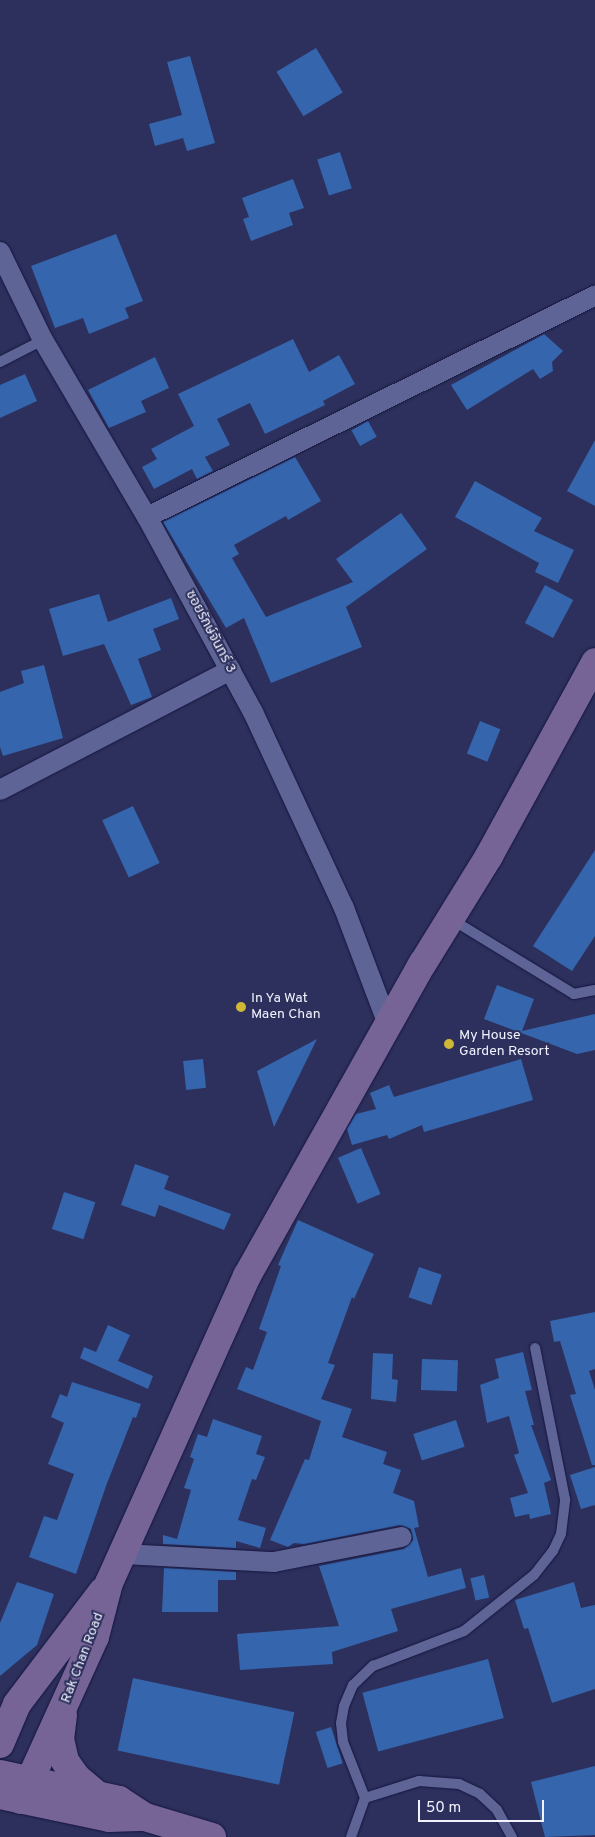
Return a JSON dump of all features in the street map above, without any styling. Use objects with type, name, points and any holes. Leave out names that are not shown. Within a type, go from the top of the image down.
[{"type":"main road","points":[[109,1583],[124,1554],[247,1276],[450,918],[489,856],[595,662]]},
{"type":"main road","name":"Rak Chan Road","points":[[0,1744],[8,1709],[109,1583]]},
{"type":"main road","name":"Rak Chan Road","points":[[16,1792],[63,1713],[94,1636],[109,1583]]},
{"type":"main road","points":[[63,1713],[60,1739],[65,1761],[76,1777],[96,1794]]},
{"type":"main road","points":[[0,1774],[16,1792],[109,1818],[212,1837]]},
{"type":"main road","points":[[16,1792],[96,1794],[119,1800],[158,1826]]},
{"type":"street","name":"ซอยรักษ์จันทร์ 3","points":[[0,252],[43,340],[147,517],[231,670],[344,908],[389,1027]]},
{"type":"street","points":[[147,517],[595,296]]},
{"type":"street","points":[[0,790],[231,670]]},
{"type":"street","points":[[124,1554],[274,1562],[402,1537]]},
{"type":"lane","points":[[0,362],[43,340]]},
{"type":"lane","points":[[450,918],[574,994],[595,990]]},
{"type":"lane","points":[[352,1837],[365,1798],[343,1742],[341,1723],[344,1706],[354,1685],[373,1666],[464,1631],[534,1575],[553,1551],[561,1534],[565,1499],[535,1348]]},
{"type":"lane","points":[[365,1798],[419,1781],[459,1784],[480,1794],[491,1805],[512,1837]]},
{"type":"building","points":[[316,48],[343,93],[303,116],[277,72]]},
{"type":"building","points":[[190,56],[215,143],[187,151],[183,138],[155,146],[149,124],[182,115],[167,62]]},
{"type":"building","points":[[340,152],[352,188],[329,196],[317,159]]},
{"type":"building","points":[[293,179],[304,208],[289,213],[293,225],[251,241],[243,219],[249,217],[242,198]]},
{"type":"building","points":[[116,234],[143,301],[125,308],[129,318],[89,334],[83,318],[55,328],[31,266]]},
{"type":"building","points":[[544,334],[563,351],[552,362],[553,371],[540,379],[533,369],[467,410],[451,385]]},
{"type":"building","points":[[293,339],[309,372],[339,355],[355,384],[323,401],[325,405],[265,434],[250,403],[217,419],[230,445],[205,457],[213,471],[197,479],[192,469],[154,489],[142,467],[157,459],[151,449],[194,426],[178,394]]},
{"type":"building","points":[[155,357],[169,388],[141,401],[146,412],[109,428],[88,390]]},
{"type":"building","points":[[25,374],[37,401],[0,418],[0,385]]},
{"type":"building","points":[[368,421],[377,437],[360,446],[351,430]]},
{"type":"building","points":[[595,440],[595,506],[567,491]]},
{"type":"building","points":[[295,457],[321,501],[288,520],[286,516],[234,545],[239,554],[232,558],[266,617],[353,582],[336,559],[401,513],[427,549],[346,607],[362,647],[271,683],[244,618],[226,628],[163,522]]},
{"type":"building","points":[[475,481],[542,518],[534,531],[574,550],[558,583],[535,572],[539,563],[455,517]]},
{"type":"building","points":[[545,585],[573,600],[553,638],[525,623]]},
{"type":"building","points":[[99,594],[108,622],[171,598],[179,619],[153,629],[161,650],[138,659],[152,697],[131,705],[104,644],[63,656],[49,609]]},
{"type":"building","points":[[44,665],[63,738],[3,756],[0,747],[0,692],[24,683],[21,671]]},
{"type":"building","points":[[480,721],[500,729],[487,762],[467,753]]},
{"type":"building","points":[[133,806],[160,863],[129,877],[102,820]]},
{"type":"building","points":[[595,850],[595,936],[572,971],[533,946]]},
{"type":"building","points":[[497,985],[534,999],[522,1031],[595,1014],[595,1050],[577,1054],[484,1019]]},
{"type":"building","points":[[317,1039],[274,1127],[257,1071]]},
{"type":"building","points":[[203,1059],[206,1088],[186,1090],[183,1061]]},
{"type":"building","points":[[521,1059],[533,1100],[424,1132],[422,1125],[389,1139],[387,1135],[352,1145],[347,1129],[356,1114],[376,1109],[370,1093],[389,1085],[394,1097]]},
{"type":"building","points":[[361,1148],[381,1194],[358,1204],[338,1158]]},
{"type":"building","points":[[135,1164],[169,1176],[164,1189],[231,1214],[224,1230],[159,1205],[155,1217],[121,1205]]},
{"type":"building","points":[[64,1192],[95,1202],[83,1239],[52,1229]]},
{"type":"building","points":[[298,1220],[374,1254],[354,1299],[352,1297],[328,1363],[335,1365],[321,1399],[352,1409],[342,1437],[387,1452],[383,1464],[401,1470],[393,1493],[414,1501],[419,1527],[414,1528],[428,1577],[461,1568],[466,1588],[391,1609],[398,1631],[332,1652],[333,1664],[240,1670],[237,1634],[339,1626],[319,1566],[404,1549],[413,1540],[411,1529],[400,1525],[304,1544],[294,1543],[288,1547],[270,1540],[305,1459],[309,1460],[321,1421],[237,1389],[246,1367],[253,1370],[267,1332],[259,1329],[281,1266],[278,1265]]},
{"type":"building","points":[[419,1267],[442,1275],[431,1305],[409,1297]]},
{"type":"building","points":[[595,1312],[595,1369],[589,1371],[595,1390],[595,1465],[592,1465],[570,1395],[576,1394],[560,1341],[554,1342],[550,1321]]},
{"type":"building","points":[[108,1325],[130,1335],[118,1361],[153,1376],[148,1389],[80,1358],[84,1347],[96,1352]]},
{"type":"building","points":[[523,1352],[532,1390],[525,1391],[534,1425],[531,1425],[551,1480],[544,1483],[551,1514],[530,1519],[529,1514],[515,1517],[510,1498],[528,1493],[514,1455],[519,1453],[509,1416],[487,1423],[480,1385],[499,1378],[495,1359]]},
{"type":"building","points":[[373,1353],[393,1354],[392,1379],[398,1380],[396,1402],[371,1399]]},
{"type":"building","points":[[422,1359],[458,1360],[457,1391],[421,1390]]},
{"type":"building","points":[[72,1382],[141,1404],[136,1418],[133,1417],[106,1486],[76,1574],[29,1557],[44,1516],[57,1520],[74,1474],[48,1464],[64,1423],[51,1417],[60,1394],[67,1397]]},
{"type":"building","points":[[213,1419],[262,1436],[256,1454],[265,1457],[256,1480],[252,1479],[238,1520],[266,1528],[260,1548],[236,1541],[236,1548],[163,1544],[163,1535],[177,1539],[191,1490],[184,1488],[194,1459],[190,1457],[198,1434],[207,1437]]},
{"type":"building","points":[[456,1420],[465,1447],[422,1461],[413,1434]]},
{"type":"building","points":[[595,1467],[595,1505],[581,1509],[570,1475]]},
{"type":"building","points":[[164,1568],[236,1572],[236,1580],[218,1580],[218,1612],[162,1612]]},
{"type":"building","points":[[484,1575],[489,1597],[476,1601],[470,1578]]},
{"type":"building","points":[[17,1582],[54,1594],[37,1645],[0,1676],[0,1623]]},
{"type":"building","points":[[574,1582],[581,1608],[595,1605],[595,1689],[552,1703],[528,1628],[524,1629],[515,1600]]},
{"type":"building","points":[[488,1659],[504,1718],[378,1752],[362,1693]]},
{"type":"building","points":[[133,1678],[294,1712],[279,1785],[118,1750]]},
{"type":"building","points":[[331,1727],[343,1763],[328,1768],[316,1732]]},
{"type":"building","points":[[595,1766],[595,1835],[545,1837],[531,1782]]},
{"type":"place","name":"In Ya Wat Maen Chan","points":[[241,1007]]},
{"type":"place","name":"My House Garden Resort","points":[[449,1044]]}]
